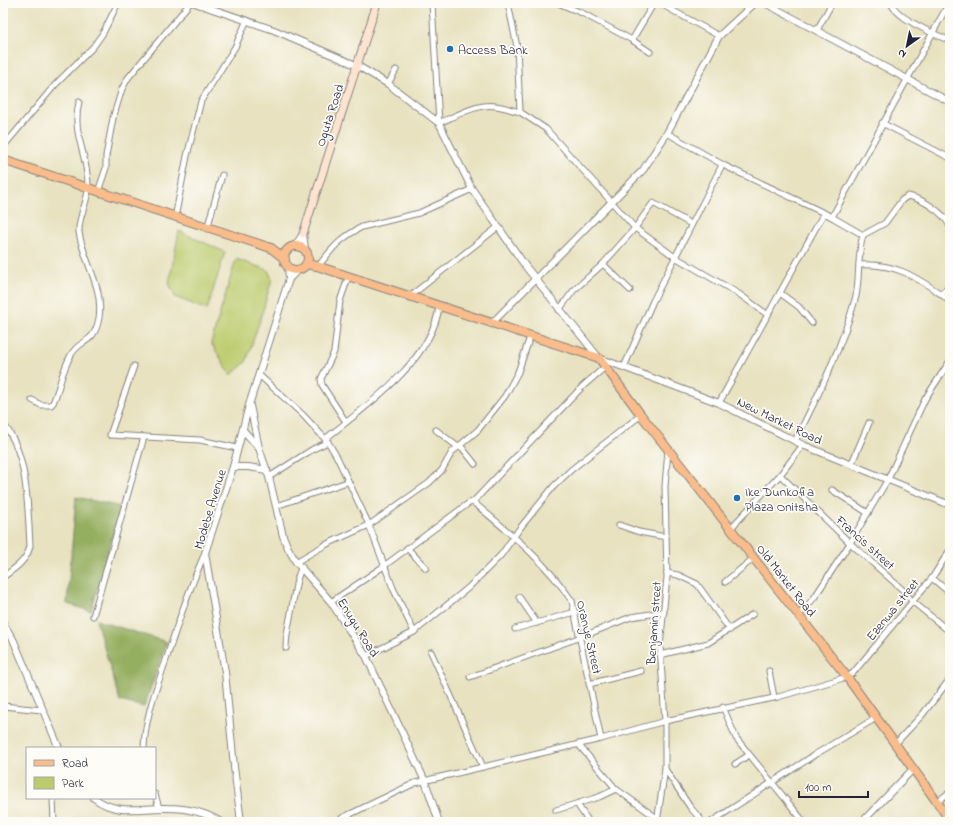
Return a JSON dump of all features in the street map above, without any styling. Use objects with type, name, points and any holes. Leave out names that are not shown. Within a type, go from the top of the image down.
[{"type":"main road","name":"Oguta Road","points":[[303,234],[377,3]]},
{"type":"main road","points":[[3,160],[175,218],[271,248],[292,247],[307,252],[328,271]]},
{"type":"main road","points":[[286,262],[292,247]]},
{"type":"main road","points":[[271,248],[293,269],[303,267],[328,271],[373,288],[439,307],[599,358]]},
{"type":"main road","points":[[303,267],[307,252]]},
{"type":"main road","name":"Old Market Road","points":[[599,358],[668,450],[847,677],[950,820]]},
{"type":"street","points":[[3,147],[55,85],[93,47],[103,34],[118,3]]},
{"type":"street","points":[[98,192],[106,168],[106,156],[113,118],[122,89],[128,78],[190,3]]},
{"type":"street","points":[[195,3],[247,20],[358,66],[388,84],[439,123]]},
{"type":"street","points":[[432,3],[439,123],[472,189],[536,280],[599,358]]},
{"type":"street","points":[[508,3],[517,47],[520,112]]},
{"type":"street","points":[[558,3],[582,13],[632,40],[650,52]]},
{"type":"street","points":[[632,40],[654,3]]},
{"type":"street","points":[[659,3],[719,36]]},
{"type":"street","points":[[490,324],[536,280],[643,170],[667,133],[707,55],[719,36],[755,3]]},
{"type":"street","points":[[765,3],[950,102]]},
{"type":"street","points":[[817,30],[832,3]]},
{"type":"street","points":[[891,3],[897,12],[950,41]]},
{"type":"street","points":[[832,217],[906,78],[949,3]]},
{"type":"street","points":[[175,218],[187,156],[201,101],[236,47],[247,20]]},
{"type":"street","points":[[388,84],[396,70]]},
{"type":"street","points":[[32,400],[45,406],[53,403],[65,366],[72,352],[93,337],[99,317],[98,291],[80,233],[81,213],[88,189],[84,156],[76,131],[76,114],[79,102]]},
{"type":"street","points":[[439,123],[477,108],[487,106],[496,106],[520,112],[546,129],[635,228],[675,257],[739,294],[768,315]]},
{"type":"street","points":[[882,124],[950,158]]},
{"type":"street","points":[[667,133],[722,165],[824,213],[863,235]]},
{"type":"street","points":[[624,367],[691,224],[722,165]]},
{"type":"street","points":[[207,228],[222,175]]},
{"type":"street","points":[[320,264],[344,236],[362,226],[419,213],[472,189]]},
{"type":"street","points":[[795,441],[818,396],[856,296],[858,265],[863,235],[885,223],[902,200],[908,196],[914,197],[949,219],[950,227]]},
{"type":"street","points":[[559,310],[574,290],[602,264],[635,228],[653,203],[691,224]]},
{"type":"street","points":[[719,403],[824,213]]},
{"type":"street","points":[[402,296],[498,227]]},
{"type":"street","points":[[292,247],[303,234]]},
{"type":"street","points":[[303,234],[307,252]]},
{"type":"street","points":[[286,262],[289,279]]},
{"type":"street","points":[[602,264],[630,290]]},
{"type":"street","points":[[858,265],[887,266],[901,270],[941,294],[950,302]]},
{"type":"street","points":[[289,279],[303,267]]},
{"type":"street","points":[[346,422],[322,385],[321,379],[334,352],[340,301],[348,278]]},
{"type":"street","name":"Modebe Avenue","points":[[241,822],[225,672],[204,553],[233,467],[237,448],[289,279]]},
{"type":"street","points":[[941,294],[950,286]]},
{"type":"street","points":[[780,293],[799,307],[812,323]]},
{"type":"street","points":[[269,477],[326,440],[346,422],[379,397],[399,377],[429,335],[438,318],[439,307]]},
{"type":"street","points":[[296,562],[325,545],[368,525],[428,483],[442,470],[452,452],[478,430],[505,396],[518,372],[530,337]]},
{"type":"street","name":"New Market Road","points":[[599,358],[719,403],[803,445],[950,505]]},
{"type":"street","points":[[799,615],[814,598],[868,513],[888,479],[925,399],[950,361]]},
{"type":"street","points":[[134,366],[110,435],[200,440],[237,448]]},
{"type":"street","points":[[331,602],[384,566],[469,503],[473,502],[583,386],[605,367]]},
{"type":"street","points":[[259,375],[302,414],[326,440],[337,457],[347,482],[368,525],[405,617],[414,632]]},
{"type":"street","points":[[250,405],[259,448]]},
{"type":"street","points":[[366,656],[414,632],[468,588],[501,555],[514,536],[554,486],[572,469],[641,415]]},
{"type":"street","points":[[3,424],[8,429],[19,456],[27,492],[30,546],[25,559],[3,577]]},
{"type":"street","points":[[852,465],[868,424]]},
{"type":"street","points":[[243,430],[259,448]]},
{"type":"street","points":[[436,430],[459,446],[475,464]]},
{"type":"street","points":[[93,616],[144,437]]},
{"type":"street","points":[[731,528],[780,475],[803,445]]},
{"type":"street","name":"Enugu Road","points":[[259,448],[269,477],[283,536],[296,562],[331,602],[366,656],[426,781],[439,822]]},
{"type":"street","name":"Benjamin street","points":[[657,820],[665,769],[665,721],[660,655],[667,573],[665,486],[668,450]]},
{"type":"street","points":[[233,467],[248,467],[267,470]]},
{"type":"street","name":"Francis street","points":[[780,475],[850,543],[900,587],[912,601],[950,632]]},
{"type":"street","points":[[276,506],[347,482]]},
{"type":"street","points":[[832,490],[868,513]]},
{"type":"street","name":"Oranye Street","points":[[473,502],[514,536],[562,587],[572,601],[601,739]]},
{"type":"street","points":[[618,525],[639,532],[666,537]]},
{"type":"street","points":[[407,548],[426,568]]},
{"type":"street","name":"Ezenwa street","points":[[847,677],[853,673],[932,578],[950,550]]},
{"type":"street","points":[[144,747],[145,728],[150,708],[189,590],[204,553]]},
{"type":"street","points":[[725,582],[754,558]]},
{"type":"street","points":[[286,648],[286,629],[294,600],[294,586],[302,568]]},
{"type":"street","points":[[667,573],[678,575],[697,584],[730,630]]},
{"type":"street","points":[[932,578],[950,593]]},
{"type":"street","points":[[519,597],[537,624]]},
{"type":"street","points":[[515,629],[537,624],[574,612]]},
{"type":"street","points":[[470,677],[581,638],[632,617],[664,612]]},
{"type":"street","points":[[660,655],[708,643],[753,614]]},
{"type":"street","points":[[3,623],[13,639],[59,747]]},
{"type":"street","points":[[431,652],[483,767]]},
{"type":"street","points":[[589,684],[641,671]]},
{"type":"street","points":[[769,671],[774,697]]},
{"type":"street","points":[[339,822],[342,818],[415,783],[601,739],[723,707],[774,697],[847,677]]},
{"type":"street","points":[[895,744],[923,714],[950,681]]},
{"type":"street","points":[[3,706],[42,710]]},
{"type":"street","points":[[723,707],[736,738],[804,822]]},
{"type":"street","points":[[710,822],[745,801],[771,782],[876,718]]},
{"type":"street","points":[[578,744],[616,789],[657,820]]},
{"type":"street","points":[[735,764],[749,755]]},
{"type":"street","points":[[665,769],[690,807],[704,822]]},
{"type":"street","points":[[862,822],[913,769]]},
{"type":"street","points":[[556,810],[599,798],[616,789]]},
{"type":"street","points":[[937,802],[950,792]]},
{"type":"street","points":[[53,799],[54,822]]},
{"type":"street","points":[[96,799],[107,806],[123,810],[158,808],[192,811],[222,822]]},
{"type":"street","points":[[156,799],[158,808]]},
{"type":"street","points":[[578,804],[589,822]]},
{"type":"street","points":[[944,812],[945,822]]},
{"type":"green space","points":[[179,231],[225,252],[207,310],[175,297],[169,283]]},
{"type":"green space","points":[[236,259],[268,270],[272,279],[246,362],[231,375],[211,343]]},
{"type":"green space","points":[[76,497],[121,507],[91,611],[67,604]]},
{"type":"green space","points":[[96,620],[167,642],[144,707],[120,701]]},
{"type":"place","name":"Access Bank","points":[[450,49]]},
{"type":"place","name":"Ike Dunkofia Plaza Onitsha","points":[[737,498]]}]
